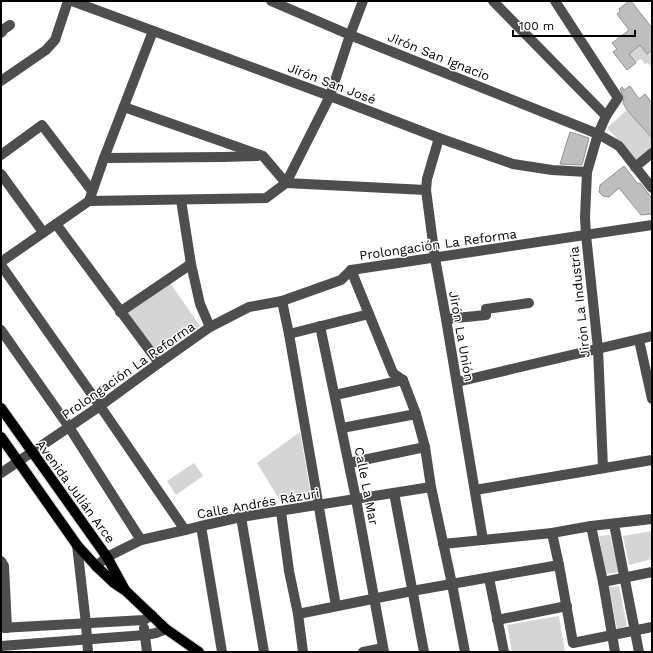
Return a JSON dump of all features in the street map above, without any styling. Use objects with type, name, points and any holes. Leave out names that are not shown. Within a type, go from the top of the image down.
[{"type":"main road","name":"Avenida Julián Arce","points":[[1,408],[107,557],[126,591],[148,618],[199,652]]},
{"type":"main road","name":"Avenida Julián Arce","points":[[1,437],[77,546],[114,583],[126,591]]},
{"type":"street","points":[[1,81],[46,50],[55,40],[68,1]]},
{"type":"street","name":"Jirón San José","points":[[72,1],[330,96],[439,138],[513,164],[552,170],[587,172]]},
{"type":"street","name":"Jirón San Ignacio","points":[[271,1],[291,5],[350,35],[598,134],[619,146],[652,188]]},
{"type":"street","points":[[185,530],[1,264],[43,232],[89,201],[266,198],[286,183],[330,96],[363,1]]},
{"type":"street","points":[[493,1],[606,116]]},
{"type":"street","name":"Jirón La Industria","points":[[555,1],[618,98],[606,116],[598,134],[587,172],[585,217],[598,349],[603,468]]},
{"type":"street","points":[[1,21],[10,25],[1,33]]},
{"type":"street","points":[[89,201],[153,31]]},
{"type":"street","points":[[124,107],[263,156],[286,183],[426,190]]},
{"type":"street","points":[[1,155],[42,125],[92,191]]},
{"type":"street","name":"Jirón La Unión","points":[[439,138],[427,179],[426,190],[435,258],[483,540]]},
{"type":"street","points":[[635,167],[652,153]]},
{"type":"street","points":[[104,158],[263,156]]},
{"type":"street","points":[[1,174],[43,232]]},
{"type":"street","points":[[181,200],[191,264],[200,304],[210,327]]},
{"type":"street","points":[[56,224],[120,312],[159,362]]},
{"type":"street","name":"Prolongación La Reforma","points":[[1,472],[100,406],[159,362],[210,327],[249,307],[282,300],[341,280],[351,270],[652,225]]},
{"type":"street","points":[[120,312],[191,264]]},
{"type":"street","points":[[351,270],[393,373],[403,380],[416,414],[425,447],[431,487],[465,652]]},
{"type":"street","points":[[282,300],[336,606]]},
{"type":"street","points":[[446,319],[486,315],[486,309],[529,303]]},
{"type":"street","points":[[289,334],[369,314]]},
{"type":"street","name":"Calle La Mar","points":[[320,326],[349,463],[375,599],[383,650]]},
{"type":"street","points":[[1,330],[69,427],[141,540]]},
{"type":"street","points":[[457,382],[652,336]]},
{"type":"street","points":[[639,340],[652,399]]},
{"type":"street","points":[[335,395],[403,380]]},
{"type":"street","points":[[342,428],[416,414]]},
{"type":"street","points":[[349,463],[425,447]]},
{"type":"street","points":[[474,490],[652,460]]},
{"type":"street","name":"Calle Andrés Rázuri","points":[[96,566],[107,557],[141,540],[241,518],[431,487]]},
{"type":"street","points":[[394,492],[424,652]]},
{"type":"street","points":[[280,512],[289,571],[298,614],[303,652]]},
{"type":"street","points":[[241,518],[264,652]]},
{"type":"street","points":[[443,544],[552,533],[591,526],[652,519]]},
{"type":"street","points":[[614,524],[639,652]]},
{"type":"street","points":[[201,526],[222,652]]},
{"type":"street","points":[[591,526],[603,582],[615,652]]},
{"type":"street","points":[[552,533],[573,643],[652,628]]},
{"type":"street","points":[[77,546],[88,652]]},
{"type":"street","points":[[1,561],[4,566],[4,628],[86,624],[148,618],[145,635],[146,652]]},
{"type":"street","points":[[298,614],[412,590],[559,565]]},
{"type":"street","points":[[603,582],[652,572]]},
{"type":"street","points":[[489,578],[504,652]]},
{"type":"street","points":[[497,620],[566,606]]},
{"type":"street","points":[[1,646],[145,635],[166,629]]},
{"type":"street","points":[[363,652],[383,650]]},
{"type":"shaded area","points":[[640,45],[647,54],[652,50],[652,69],[648,63],[645,64],[641,59],[635,63],[629,54]]},
{"type":"shaded area","points":[[627,110],[652,138],[652,148],[637,161],[607,128]]},
{"type":"shaded area","points":[[170,283],[200,326],[158,356],[128,312]]},
{"type":"shaded area","points":[[300,432],[312,501],[282,504],[257,463]]},
{"type":"shaded area","points":[[194,463],[203,476],[176,495],[167,481]]},
{"type":"shaded area","points":[[652,531],[652,559],[629,565],[623,536]]},
{"type":"shaded area","points":[[610,535],[619,572],[606,574],[599,536]]},
{"type":"shaded area","points":[[619,586],[627,626],[617,629],[609,587]]},
{"type":"shaded area","points":[[559,616],[565,652],[512,652],[507,625]]},
{"type":"building","points":[[631,1],[652,28],[652,50],[647,54],[640,45],[629,54],[636,63],[627,70],[613,52],[617,49],[612,43],[629,30],[617,14],[620,11],[619,9]]},
{"type":"building","points":[[630,86],[639,99],[645,94],[652,103],[652,138],[627,110],[623,103],[624,98],[620,89],[622,87],[624,90]]},
{"type":"building","points":[[570,132],[589,138],[582,165],[560,164]]},
{"type":"building","points":[[624,166],[638,184],[640,183],[652,198],[652,214],[641,215],[619,188],[609,197],[603,196],[599,192],[600,185]]}]
